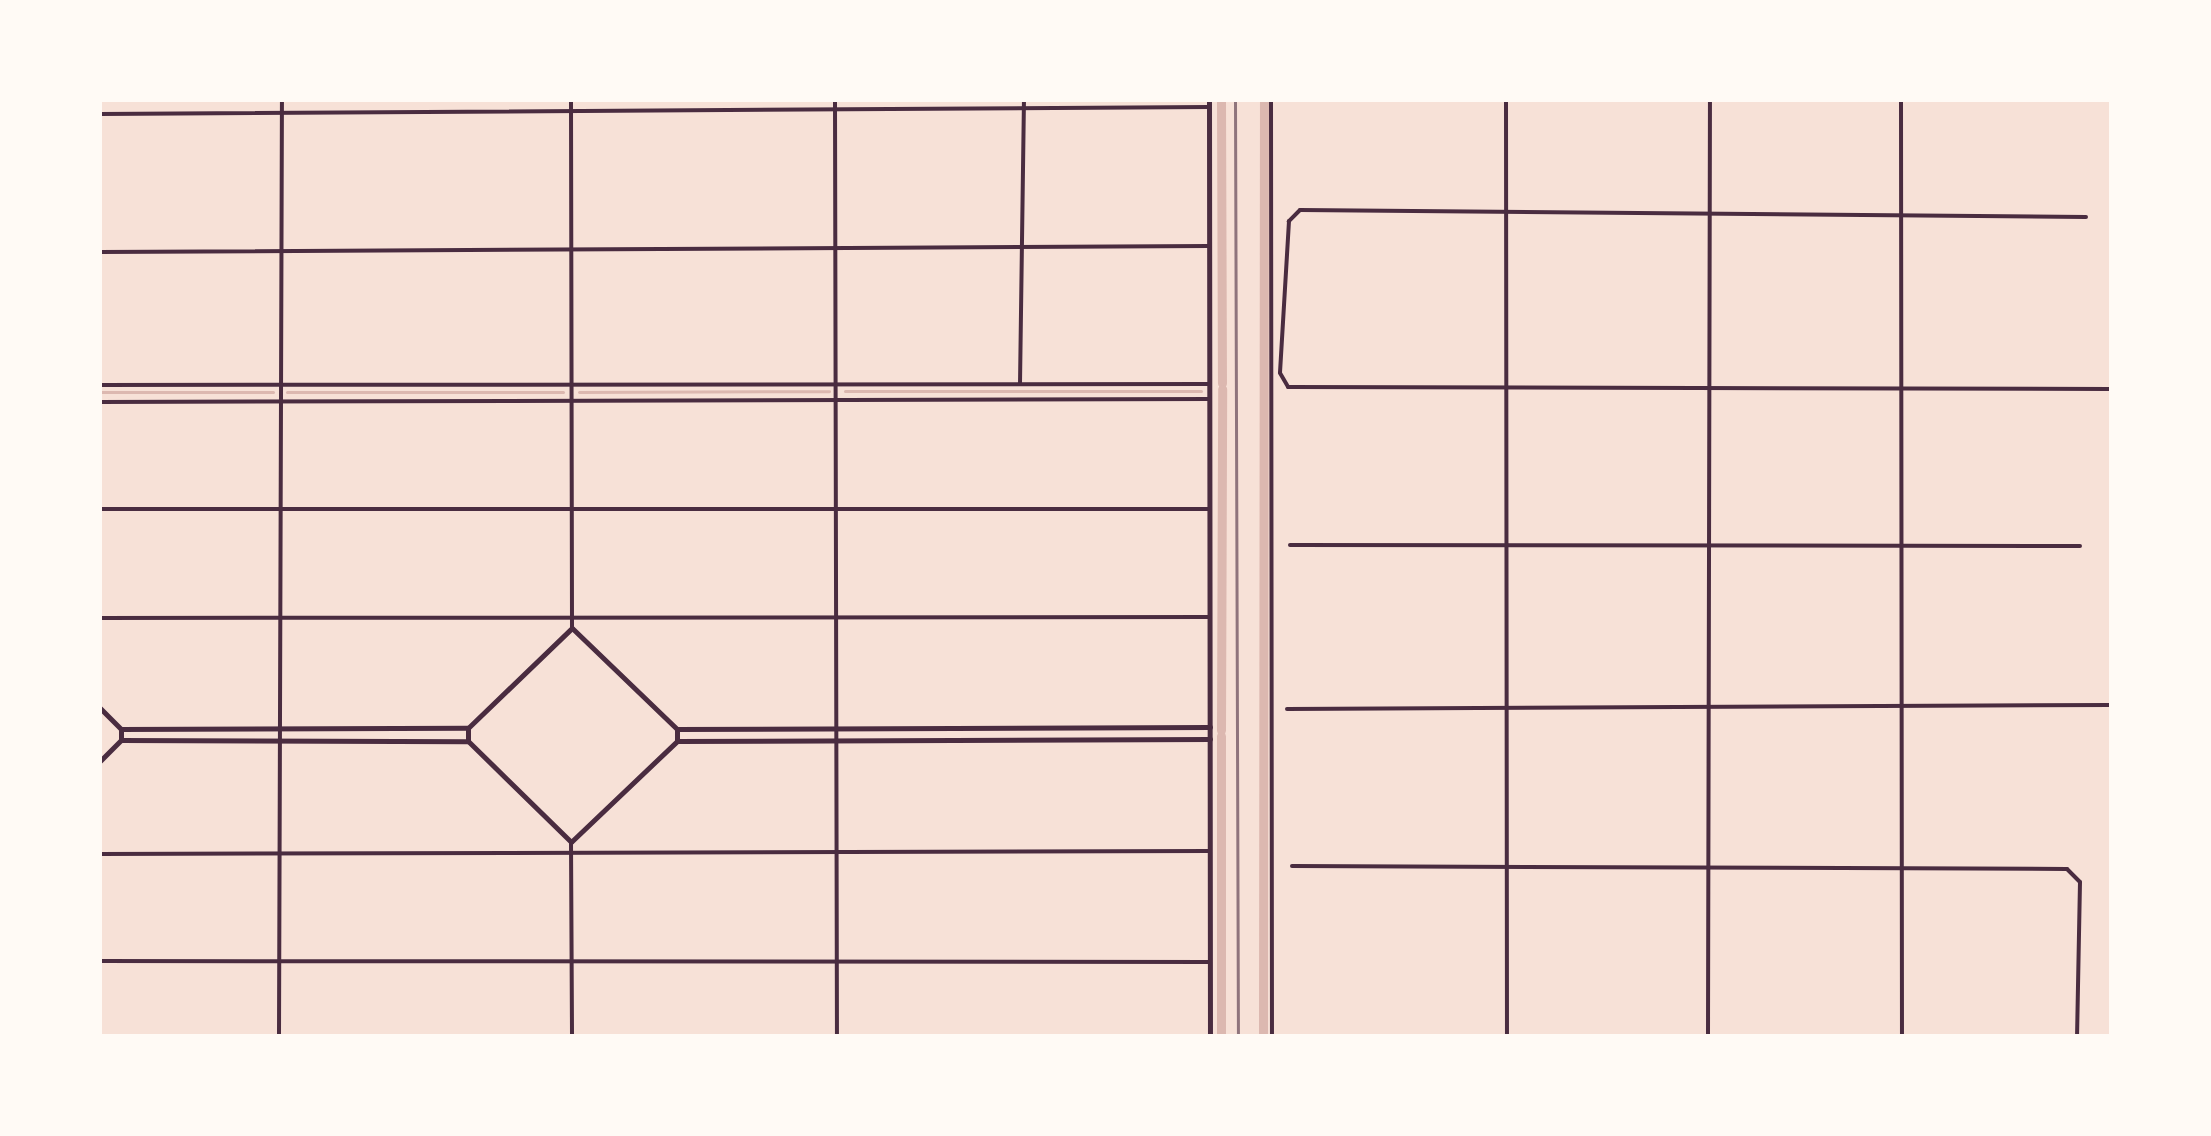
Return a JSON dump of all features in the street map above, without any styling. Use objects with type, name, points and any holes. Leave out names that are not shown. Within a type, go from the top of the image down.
[{"type":"street","points":[[279,1036],[282,100]]},
{"type":"street","points":[[571,100],[569,401],[572,628],[677,729],[1210,727]]},
{"type":"street","points":[[835,100],[837,1036]]},
{"type":"street","points":[[1020,384],[1024,100]]},
{"type":"street","points":[[1271,100],[1272,1036]]},
{"type":"street","points":[[1506,100],[1507,1036]]},
{"type":"street","points":[[1708,1036],[1710,100]]},
{"type":"street","points":[[1901,100],[1902,1036]]},
{"type":"street","points":[[100,114],[1209,103],[1210,1036]]},
{"type":"street","points":[[2086,217],[1711,209],[1300,210],[1289,221],[1280,373],[1288,387],[1710,384],[2111,389]]},
{"type":"street","points":[[100,252],[1209,246]]},
{"type":"street","points":[[100,385],[1209,384]]},
{"type":"street","points":[[100,402],[1210,399]]},
{"type":"street","points":[[100,509],[1210,509]]},
{"type":"street","points":[[1290,545],[2080,546]]},
{"type":"street","points":[[100,618],[1210,617]]},
{"type":"street","points":[[121,729],[468,728],[572,628]]},
{"type":"street","points":[[1287,709],[2111,705]]},
{"type":"street","points":[[100,708],[121,729],[121,740],[100,761]]},
{"type":"street","points":[[468,728],[468,741]]},
{"type":"street","points":[[677,729],[677,741]]},
{"type":"street","points":[[571,842],[677,741],[1210,739]]},
{"type":"street","points":[[121,740],[468,741],[571,842],[572,1036]]},
{"type":"street","points":[[100,854],[1210,851]]},
{"type":"street","points":[[1292,866],[2056,867],[2077,874],[2077,1036]]},
{"type":"street","points":[[100,961],[1210,962]]},
{"type":"waterway","points":[[1221,100],[1222,383]]},
{"type":"waterway","points":[[1263,1036],[1264,100]]},
{"type":"waterway","points":[[1221,730],[1222,389]]},
{"type":"waterway","points":[[579,392],[829,391]]},
{"type":"waterway","points":[[845,391],[1201,391]]},
{"type":"waterway","points":[[100,392],[273,392]]},
{"type":"waterway","points":[[287,392],[563,392]]},
{"type":"waterway","points":[[1221,736],[1221,1036]]},
{"type":"railway","points":[[1235,100],[1238,1036]]}]
